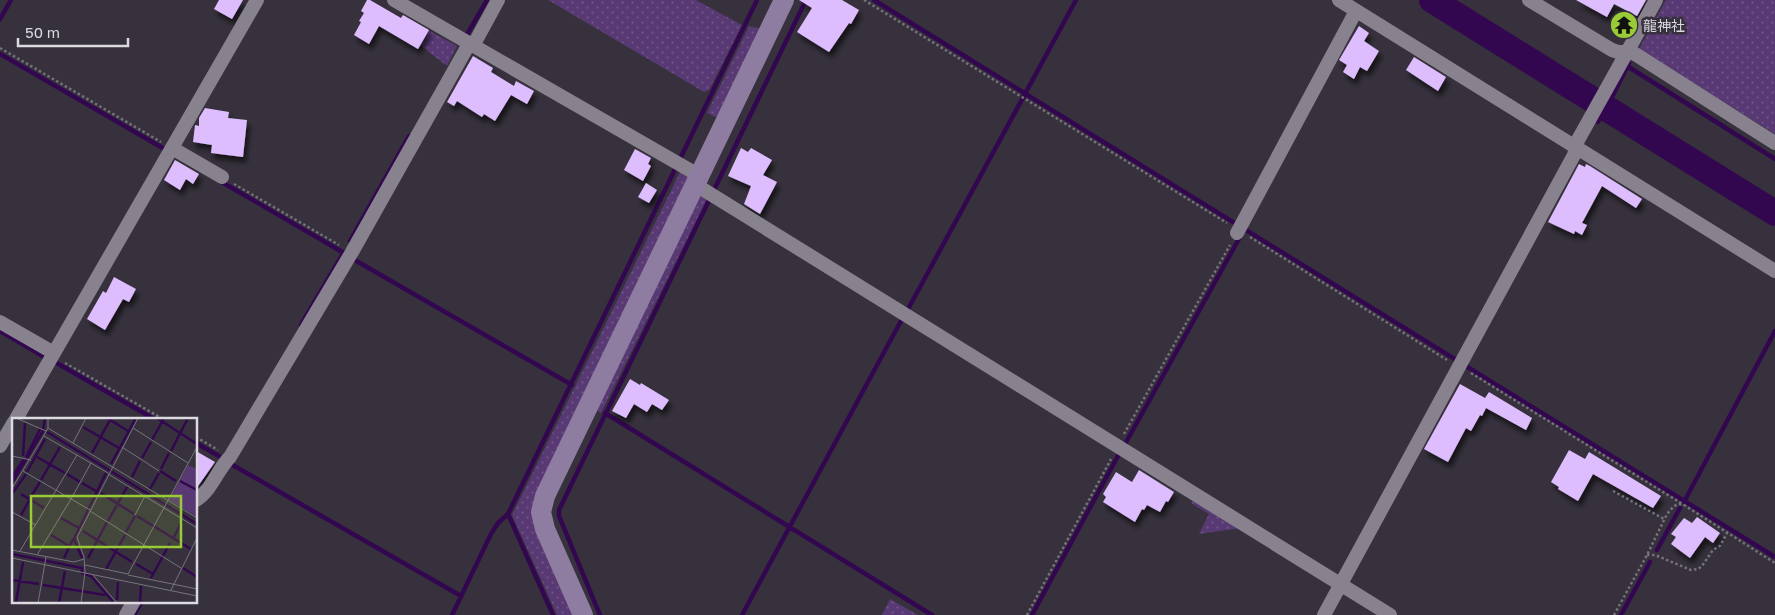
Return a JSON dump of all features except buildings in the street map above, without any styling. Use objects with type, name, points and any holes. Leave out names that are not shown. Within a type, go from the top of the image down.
[{"type":"street","points":[[17,418],[257,0]]},
{"type":"street","points":[[394,0],[696,180],[1120,442],[1390,615]]},
{"type":"street","points":[[198,499],[204,495],[224,462],[230,457],[352,252],[467,45],[498,0]]},
{"type":"street","points":[[583,615],[545,529],[541,512],[545,496],[784,0]]},
{"type":"street","points":[[1339,0],[1775,271]]},
{"type":"street","points":[[1529,0],[1612,50],[1632,52],[1775,143]]},
{"type":"street","points":[[1580,150],[1578,140],[1656,0]]},
{"type":"street","points":[[1239,229],[1356,11]]},
{"type":"street","points":[[172,148],[222,177]]},
{"type":"street","points":[[1324,615],[1462,366],[1574,155],[1580,150]]},
{"type":"street","points":[[0,322],[53,354]]},
{"type":"street","points":[[0,446],[12,425]]},
{"type":"street","points":[[126,615],[133,602]]},
{"type":"path","points":[[864,0],[1231,226],[1239,229],[1245,235],[1462,366],[1775,563]]},
{"type":"path","points":[[0,48],[172,148]]},
{"type":"path","points":[[222,177],[352,252]]},
{"type":"path","points":[[1027,615],[1120,442],[1239,229]]},
{"type":"path","points":[[53,354],[162,418]]},
{"type":"path","points":[[198,438],[230,457]]},
{"type":"path","points":[[1613,491],[1664,519]]},
{"type":"path","points":[[1614,615],[1647,555],[1664,519],[1674,506],[1678,504],[1684,505]]},
{"type":"path","points":[[1647,555],[1655,555],[1691,570],[1698,570],[1712,550],[1720,546],[1727,533]]},
{"type":"shaded area","points":[[548,0],[696,0],[742,25],[709,90],[704,92]]},
{"type":"shaded area","points":[[1666,0],[1775,0],[1775,134],[1639,49]]},
{"type":"shaded area","points":[[749,26],[761,29],[720,119],[707,113]]},
{"type":"shaded area","points":[[428,30],[457,46],[447,66],[420,45]]},
{"type":"shaded area","points":[[680,172],[689,177],[535,503],[575,615],[557,615],[512,515]]},
{"type":"shaded area","points":[[704,196],[707,199],[601,413],[595,409],[700,197]]},
{"type":"shaded area","points":[[1194,501],[1241,528],[1199,534],[1209,514],[1191,503]]},
{"type":"shaded area","points":[[890,599],[918,615],[882,615]]},
{"type":"waterway","points":[[0,19],[11,0]]},
{"type":"waterway","points":[[465,38],[487,0]]},
{"type":"waterway","points":[[553,615],[508,514],[757,0]]},
{"type":"waterway","points":[[600,615],[559,516],[559,510],[806,0]]},
{"type":"waterway","points":[[874,0],[1775,557]]},
{"type":"waterway","points":[[907,311],[1076,0]]},
{"type":"waterway","points":[[1432,0],[1775,213]]},
{"type":"waterway","points":[[0,54],[166,150]]},
{"type":"waterway","points":[[1598,122],[1629,63]]},
{"type":"waterway","points":[[1627,66],[1775,159]]},
{"type":"waterway","points":[[350,241],[409,136]]},
{"type":"waterway","points":[[220,181],[344,253]]},
{"type":"waterway","points":[[1124,446],[1240,237]]},
{"type":"waterway","points":[[301,325],[344,252]]},
{"type":"waterway","points":[[353,259],[572,385]]},
{"type":"waterway","points":[[742,615],[902,319]]},
{"type":"waterway","points":[[0,331],[46,358]]},
{"type":"waterway","points":[[1684,502],[1775,331]]},
{"type":"waterway","points":[[55,362],[152,418]]},
{"type":"waterway","points":[[605,413],[932,615]]},
{"type":"waterway","points":[[198,444],[224,459]]},
{"type":"waterway","points":[[1032,615],[1119,454]]},
{"type":"waterway","points":[[231,464],[461,596]]},
{"type":"waterway","points":[[1657,550],[1680,508]]},
{"type":"waterway","points":[[452,615],[491,534],[498,523],[508,514]]},
{"type":"waterway","points":[[1621,615],[1650,562]]},
{"type":"waterway","points":[[134,615],[141,602]]},
{"type":"place","name":"龍神社","points":[[1624,25]]}]
